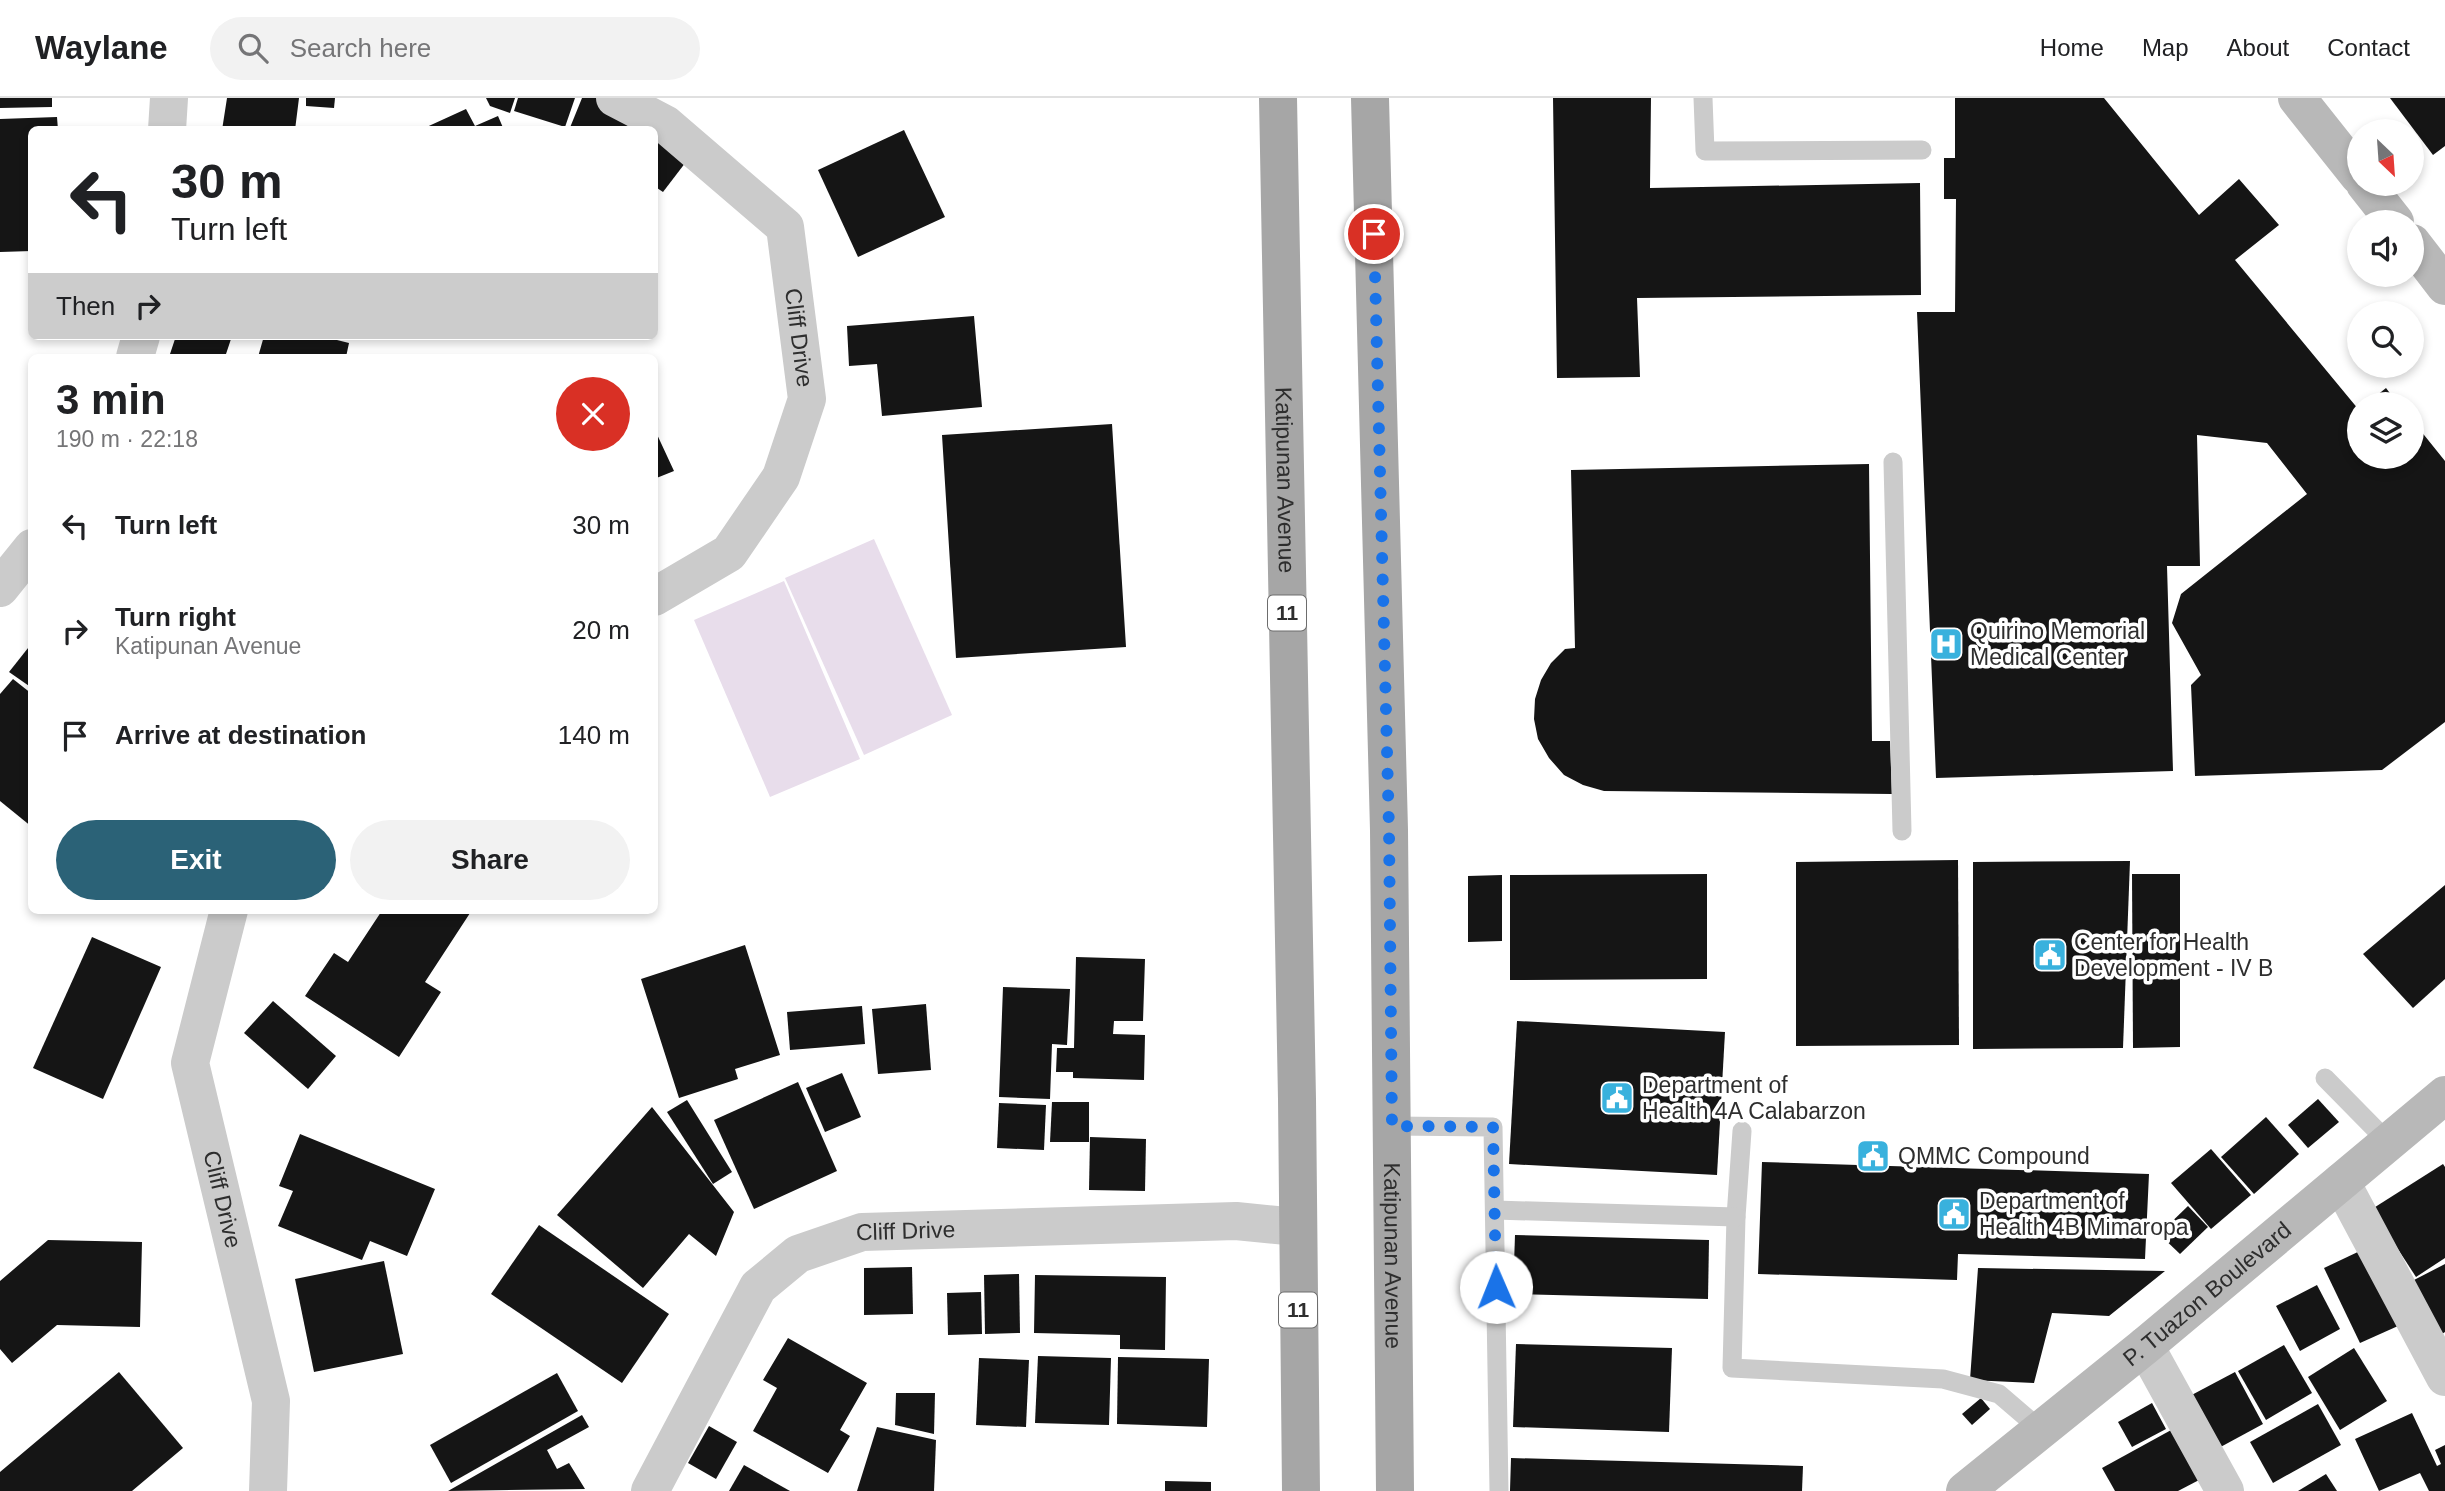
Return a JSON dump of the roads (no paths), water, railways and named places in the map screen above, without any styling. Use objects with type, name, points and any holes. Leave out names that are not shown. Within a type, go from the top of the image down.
[{"type":"main road","name":"Katipunan Avenue","points":[[1278,98],[1301,1491]]},
{"type":"main road","name":"Katipunan Avenue","points":[[1370,98],[1389,830],[1395,1491]]},
{"type":"main road","points":[[2297,98],[2347,161]]},
{"type":"main road","points":[[2374,196],[2386,210]]},
{"type":"main road","points":[[2424,259],[2445,286]]},
{"type":"main road","name":"P. Tuazon Boulevard","points":[[1965,1491],[2445,1095]]},
{"type":"street","points":[[167,126],[169,98]]},
{"type":"street","name":"Cliff Drive","points":[[615,98],[665,124],[785,227],[807,399],[781,477],[729,553],[658,595]]},
{"type":"street","points":[[0,588],[28,553]]},
{"type":"street","name":"Cliff Drive","points":[[228,914],[190,1063],[271,1401],[268,1491]]},
{"type":"street","points":[[2341,1182],[2445,1377]]},
{"type":"street","name":"Cliff Drive","points":[[650,1491],[758,1287],[798,1254],[862,1232],[1236,1221],[1297,1227]]},
{"type":"street","points":[[2144,1346],[2225,1491]]},
{"type":"lane","points":[[1703,98],[1705,151],[1922,150]]},
{"type":"lane","points":[[1893,462],[1902,831]]},
{"type":"lane","points":[[2325,1078],[2388,1142]]},
{"type":"lane","points":[[1392,1126],[1493,1127],[1499,1491]]},
{"type":"lane","points":[[1742,1131],[1736,1217],[1732,1368],[1943,1379],[1999,1394],[2041,1430]]},
{"type":"lane","points":[[1495,1210],[1736,1217]]},
{"type":"place","name":"Quirino Memorial Medical Center","points":[[1946,644]]},
{"type":"place","name":"Center for Health Development - IV B","points":[[2050,955]]},
{"type":"place","name":"Department of Health 4A Calabarzon","points":[[1617,1098]]},
{"type":"place","name":"QMMC Compound","points":[[1873,1156]]},
{"type":"place","name":"Department of Health 4B Mimaropa","points":[[1954,1214]]}]
